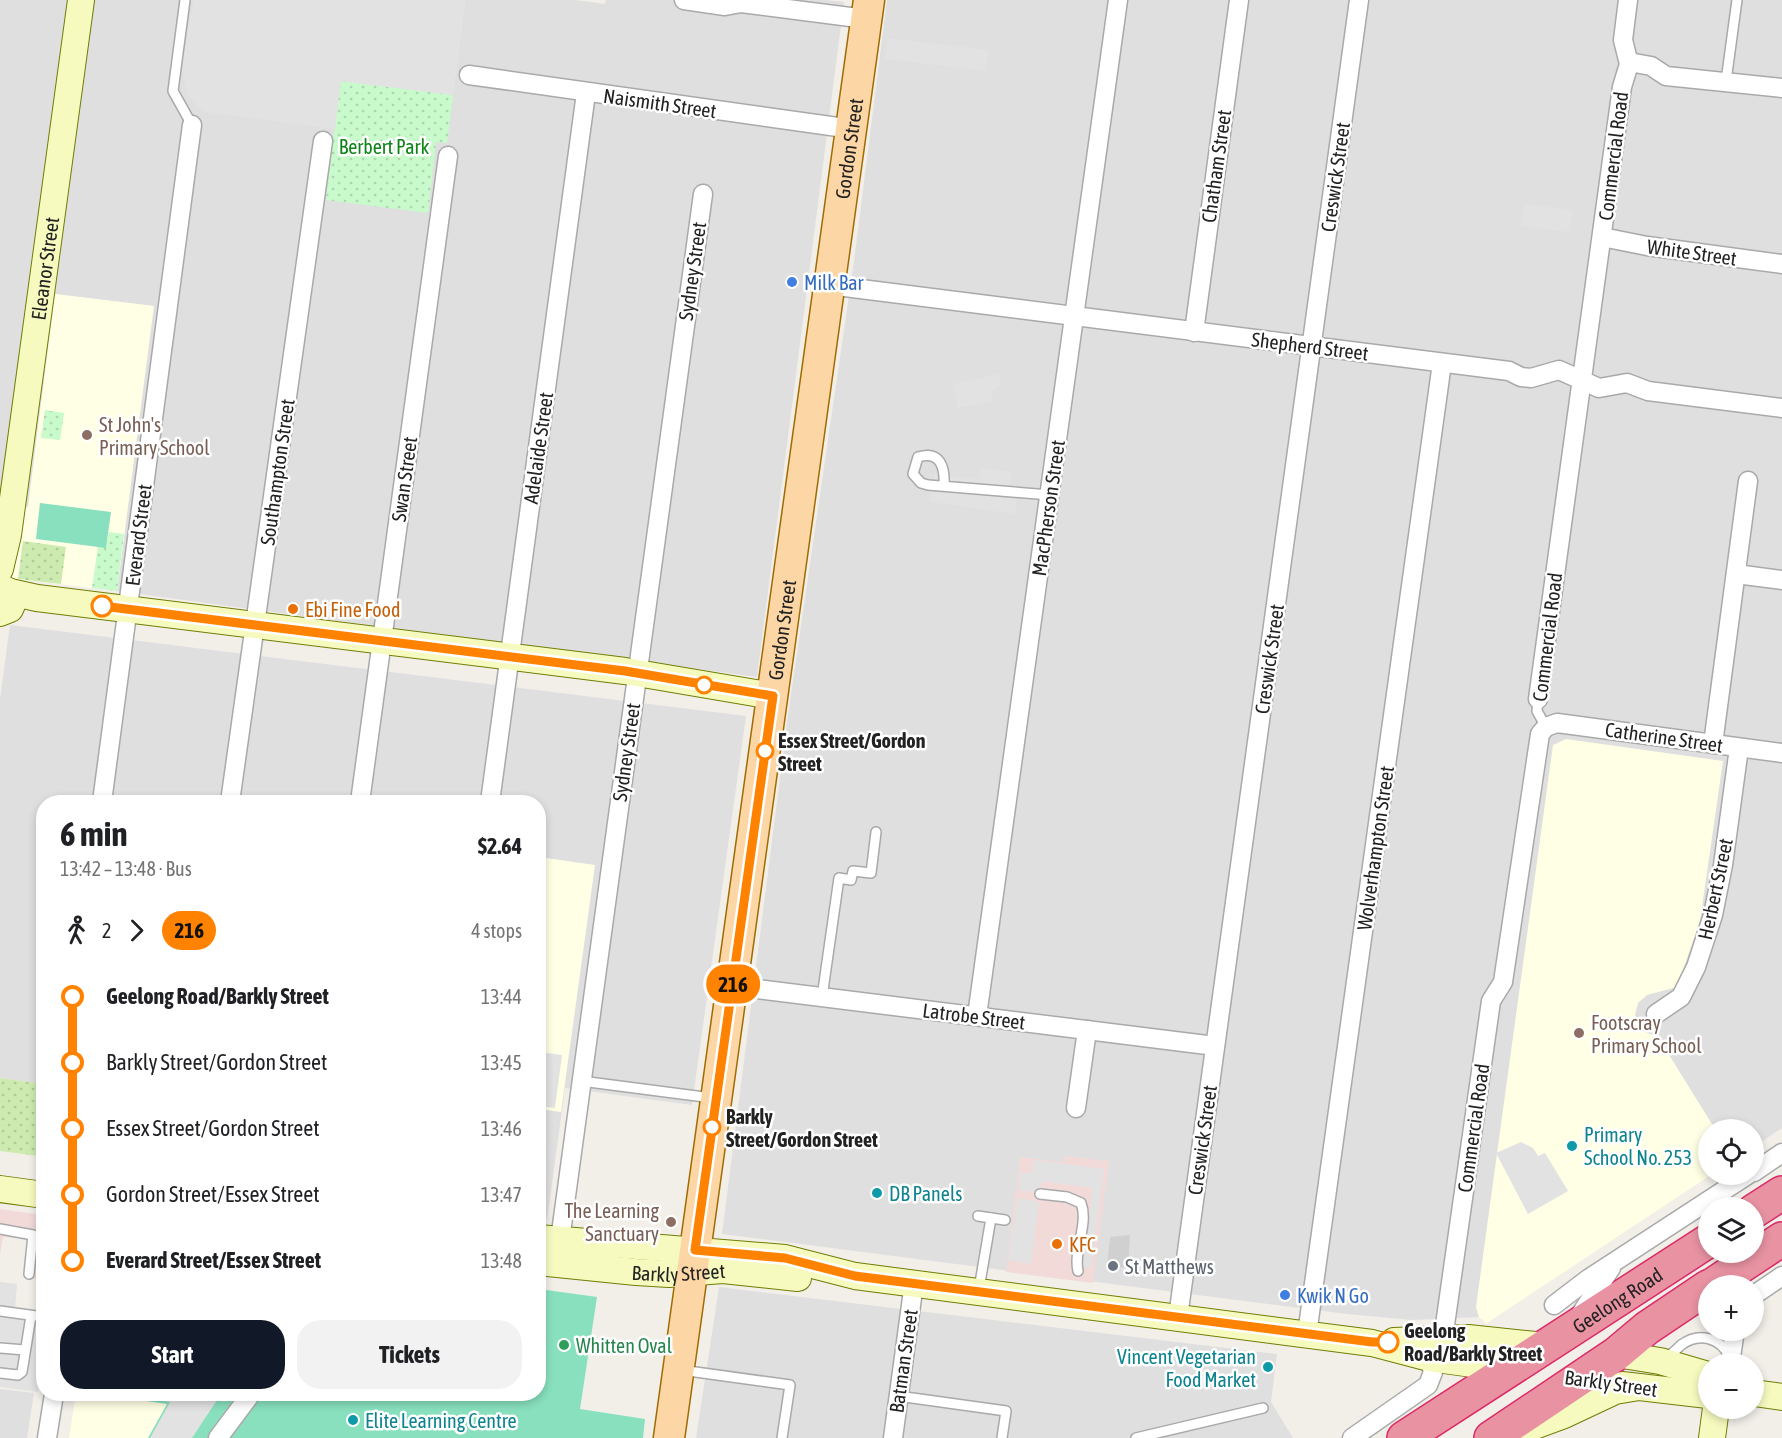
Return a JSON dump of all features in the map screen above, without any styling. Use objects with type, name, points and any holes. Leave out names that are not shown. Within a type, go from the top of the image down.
[{"type":"highway","points":[[1764,1205],[1782,1193]]},
{"type":"highway","name":"Geelong Road","points":[[1764,1245],[1782,1239]]},
{"type":"highway","name":"Geelong Road","points":[[1404,1438],[1509,1370],[1557,1326],[1709,1263]]},
{"type":"highway","name":"Geelong Road","points":[[1491,1438],[1616,1354],[1647,1328],[1712,1263]]},
{"type":"highway","name":"Barkly Street","points":[[1557,1326],[1616,1354]]},
{"type":"highway","name":"Barkly Street","points":[[1509,1370],[1565,1388]]},
{"type":"main road","name":"Gordon Street","points":[[669,1438],[733,986],[760,694],[789,564],[868,10]]},
{"type":"street","name":"Eleanor Street","points":[[4,600],[8,535],[81,0]]},
{"type":"street","points":[[684,0],[868,10]]},
{"type":"street","name":"MacPherson Street","points":[[977,1016],[1118,0]]},
{"type":"street","name":"Chatham Street","points":[[1194,332],[1239,0]]},
{"type":"street","name":"Creswick Street","points":[[1178,1317],[1359,0]]},
{"type":"street","name":"Commercial Road","points":[[1538,699],[1622,82],[1629,62],[1623,40],[1628,0]]},
{"type":"street","points":[[1629,62],[1651,66],[1666,76],[1782,88]]},
{"type":"street","name":"Naismith Street","points":[[468,75],[852,129]]},
{"type":"street","name":"Adelaide Street","points":[[491,795],[586,93]]},
{"type":"street","name":"Everard Street","points":[[103,795],[192,125]]},
{"type":"street","name":"Southampton Street","points":[[231,795],[323,141]]},
{"type":"street","name":"Swan Street","points":[[361,795],[448,156]]},
{"type":"street","name":"Sydney Street","points":[[549,1239],[580,1081],[703,194]]},
{"type":"street","name":"White Street","points":[[1602,237],[1647,246],[1782,264]]},
{"type":"street","name":"Shepherd Street","points":[[829,285],[1509,371],[1528,378],[1559,370],[1601,389],[1630,384],[1648,391],[1782,408]]},
{"type":"street","name":"Wolverhampton Street","points":[[1307,1334],[1442,363]]},
{"type":"street","points":[[1713,744],[1748,482]]},
{"type":"street","points":[[1736,574],[1782,580]]},
{"type":"street","points":[[4,600],[760,694]]},
{"type":"street","name":"Catherine Street","points":[[1546,727],[1557,723],[1782,753]]},
{"type":"street","name":"Commercial Road","points":[[1436,1348],[1491,1001],[1503,982],[1537,743],[1546,727]]},
{"type":"street","name":"Herbert Street","points":[[1656,1014],[1682,997],[1696,967],[1710,925],[1723,865],[1739,747]]},
{"type":"street","name":"Latrobe Street","points":[[733,986],[1215,1046]]},
{"type":"street","points":[[1076,1108],[1087,1030]]},
{"type":"street","points":[[1764,1165],[1782,1153]]},
{"type":"street","points":[[0,1173],[36,1178]]},
{"type":"street","points":[[1716,1197],[1733,1185]]},
{"type":"street","points":[[0,1189],[36,1194]]},
{"type":"street","points":[[1557,1326],[1615,1261],[1698,1209]]},
{"type":"street","name":"Barkly Street","points":[[549,1239],[694,1261]]},
{"type":"street","name":"Barkly Street","points":[[546,1263],[636,1272],[694,1261],[785,1258],[855,1276],[1307,1334],[1436,1348],[1509,1370]]},
{"type":"street","points":[[1557,1326],[1615,1261]]},
{"type":"street","points":[[1764,1288],[1782,1276]]},
{"type":"street","name":"Batman Street","points":[[893,1438],[914,1283]]},
{"type":"street","name":"Barkly Street","points":[[1436,1348],[1468,1338],[1557,1326]]},
{"type":"street","points":[[1352,1438],[1425,1387],[1433,1372],[1436,1348]]},
{"type":"street","name":"Barkly Street","points":[[1616,1354],[1651,1359],[1698,1373]]},
{"type":"street","points":[[1501,1438],[1533,1432],[1615,1391],[1639,1387]]},
{"type":"street","name":"Barkly Street","points":[[1565,1388],[1639,1387],[1698,1394]]},
{"type":"street","name":"Geelong Road","points":[[1533,1432],[1565,1388]]},
{"type":"street","points":[[1764,1394],[1782,1397]]},
{"type":"street","points":[[47,1438],[53,1401]]},
{"type":"street","points":[[218,1438],[246,1401]]},
{"type":"street","points":[[1712,1438],[1715,1419]]},
{"type":"lane","points":[[185,0],[173,91],[192,125]]},
{"type":"lane","points":[[1726,81],[1737,0]]},
{"type":"lane","points":[[944,486],[1050,495]]},
{"type":"lane","name":"Commercial Road","points":[[1538,699],[1538,714],[1546,727]]},
{"type":"lane","points":[[822,997],[839,878],[851,879],[853,871],[871,873],[876,832]]},
{"type":"lane","points":[[580,1081],[716,1099]]},
{"type":"lane","points":[[1040,1194],[1067,1197],[1081,1203],[1083,1213],[1076,1262],[1078,1271]]},
{"type":"lane","points":[[978,1216],[1005,1220]]},
{"type":"lane","points":[[979,1292],[991,1218]]},
{"type":"lane","points":[[0,1229],[33,1235],[29,1274]]},
{"type":"lane","points":[[0,1311],[36,1316]]},
{"type":"lane","points":[[0,1373],[18,1375],[22,1372],[32,1316]]},
{"type":"lane","points":[[1651,1359],[1670,1355],[1688,1341],[1704,1337],[1722,1345],[1726,1353]]},
{"type":"lane","points":[[0,1348],[25,1350]]},
{"type":"lane","points":[[679,1370],[790,1385],[782,1438]]},
{"type":"lane","points":[[898,1396],[1006,1411],[1002,1438]]},
{"type":"lane","points":[[1136,1438],[1263,1408]]},
{"type":"shaded area","points":[[0,0],[194,0],[183,69],[334,129],[340,81],[453,94],[465,0],[576,0],[605,4],[606,0],[826,0],[844,2],[757,677],[117,591],[153,306],[55,294],[28,507],[0,504]]},
{"type":"shaded area","points":[[194,0],[465,0],[453,95],[341,81],[335,129],[204,112],[186,94],[183,69]]},
{"type":"shaded area","points":[[887,0],[1782,0],[1782,1128],[1764,1140],[1764,1119],[1698,1119],[1698,1184],[1486,1324],[1479,1317],[1412,1320],[1347,1314],[722,1234],[788,715],[854,261]]},
{"type":"shaded area","points":[[888,38],[988,50],[986,71],[885,59]]},
{"type":"shaded area","points":[[1524,204],[1572,210],[1569,232],[1521,226]]},
{"type":"shaded area","name":"St John's Primary School","points":[[55,294],[154,306],[117,591],[0,577],[0,504],[28,507]]},
{"type":"shaded area","points":[[999,374],[1001,385],[993,391],[991,402],[958,408],[953,384]]},
{"type":"shaded area","points":[[981,468],[1012,472],[1010,484],[1019,486],[1015,514],[930,502],[934,474],[979,480]]},
{"type":"shaded area","points":[[10,625],[746,716],[692,1105],[565,1088],[546,1220],[546,795],[36,795],[36,1083],[0,1078],[0,699]]},
{"type":"shaded area","name":"Footscray Primary School","points":[[1566,739],[1723,761],[1700,921],[1677,987],[1647,995],[1638,1003],[1635,1015],[1642,1031],[1658,1037],[1709,1119],[1698,1119],[1698,1184],[1486,1324],[1479,1317],[1476,1307],[1553,745]]},
{"type":"shaded area","points":[[546,858],[595,865],[561,1112],[546,1110]]},
{"type":"shaded area","points":[[546,1053],[562,1055],[555,1108],[546,1107]]},
{"type":"shaded area","points":[[1521,1142],[1533,1148],[1538,1156],[1545,1153],[1568,1191],[1528,1214],[1496,1153]]},
{"type":"shaded area","points":[[1065,1156],[1109,1161],[1093,1283],[1006,1272],[1020,1157],[1063,1162]]},
{"type":"shaded area","points":[[1034,1160],[1104,1169],[1091,1268],[1081,1267],[1093,1188],[1042,1181],[1040,1193],[1018,1190],[1020,1173],[1032,1173]]},
{"type":"shaded area","points":[[1018,1198],[1039,1202],[1031,1264],[1008,1260]]},
{"type":"shaded area","points":[[0,1209],[36,1214],[36,1279],[25,1278],[29,1239],[3,1237],[0,1254]]},
{"type":"shaded area","name":"St Matthews","points":[[1130,1235],[1128,1268],[1107,1266],[1110,1237]]},
{"type":"shaded area","points":[[0,1282],[17,1284],[15,1309],[36,1312],[36,1392],[0,1387]]},
{"type":"shaded area","points":[[719,1287],[1277,1354],[1271,1402],[1293,1438],[696,1438]]},
{"type":"shaded area","points":[[0,1389],[34,1393],[27,1438],[0,1438]]},
{"type":"shaded area","points":[[75,1401],[148,1401],[168,1404],[148,1438],[69,1438]]},
{"type":"shaded area","points":[[163,1401],[216,1401],[192,1438],[150,1438],[170,1402]]},
{"type":"green space","name":"Berbert Park","points":[[340,81],[453,95],[447,143],[436,142],[428,213],[326,200]]},
{"type":"green space","points":[[45,410],[64,413],[60,440],[41,438]]},
{"type":"green space","points":[[40,503],[111,512],[106,548],[36,539]]},
{"type":"green space","points":[[109,532],[124,534],[117,591],[92,588],[98,546],[106,547]]},
{"type":"green space","points":[[23,541],[66,547],[61,584],[18,579]]},
{"type":"green space","points":[[0,1078],[36,1083],[36,1156],[0,1151]]},
{"type":"green space","name":"Whitten Oval","points":[[546,1290],[597,1297],[580,1409],[645,1419],[643,1438],[148,1438],[167,1404],[147,1401],[546,1401]]},
{"type":"bus line","name":"216","points":[[102,606],[625,671],[773,696],[695,1250],[785,1258],[855,1276],[1372,1342],[1388,1342]]},
{"type":"place","name":"Milk Bar","points":[[792,282]]},
{"type":"place","name":"St John's Primary School","points":[[87,435]]},
{"type":"place","name":"Ebi Fine Food","points":[[293,609]]},
{"type":"place","name":"Essex Street/Gordon Street","points":[[765,751]]},
{"type":"place","name":"Footscray Primary School","points":[[1579,1033]]},
{"type":"place","name":"Barkly Street/Gordon Street","points":[[712,1127]]},
{"type":"place","name":"Primary School No. 253","points":[[1572,1146]]},
{"type":"place","name":"DB Panels","points":[[877,1193]]},
{"type":"place","name":"The Learning Sanctuary","points":[[671,1222]]},
{"type":"place","name":"KFC","points":[[1057,1244]]},
{"type":"place","name":"St Matthews","points":[[1113,1266]]},
{"type":"place","name":"Kwik N Go","points":[[1285,1295]]},
{"type":"place","name":"Geelong Road/Barkly Street","points":[[1388,1342]]},
{"type":"place","name":"Whitten Oval","points":[[564,1345]]},
{"type":"place","name":"Vincent Vegetarian Food Market","points":[[1268,1367]]},
{"type":"place","name":"Elite Learning Centre","points":[[353,1420]]}]
